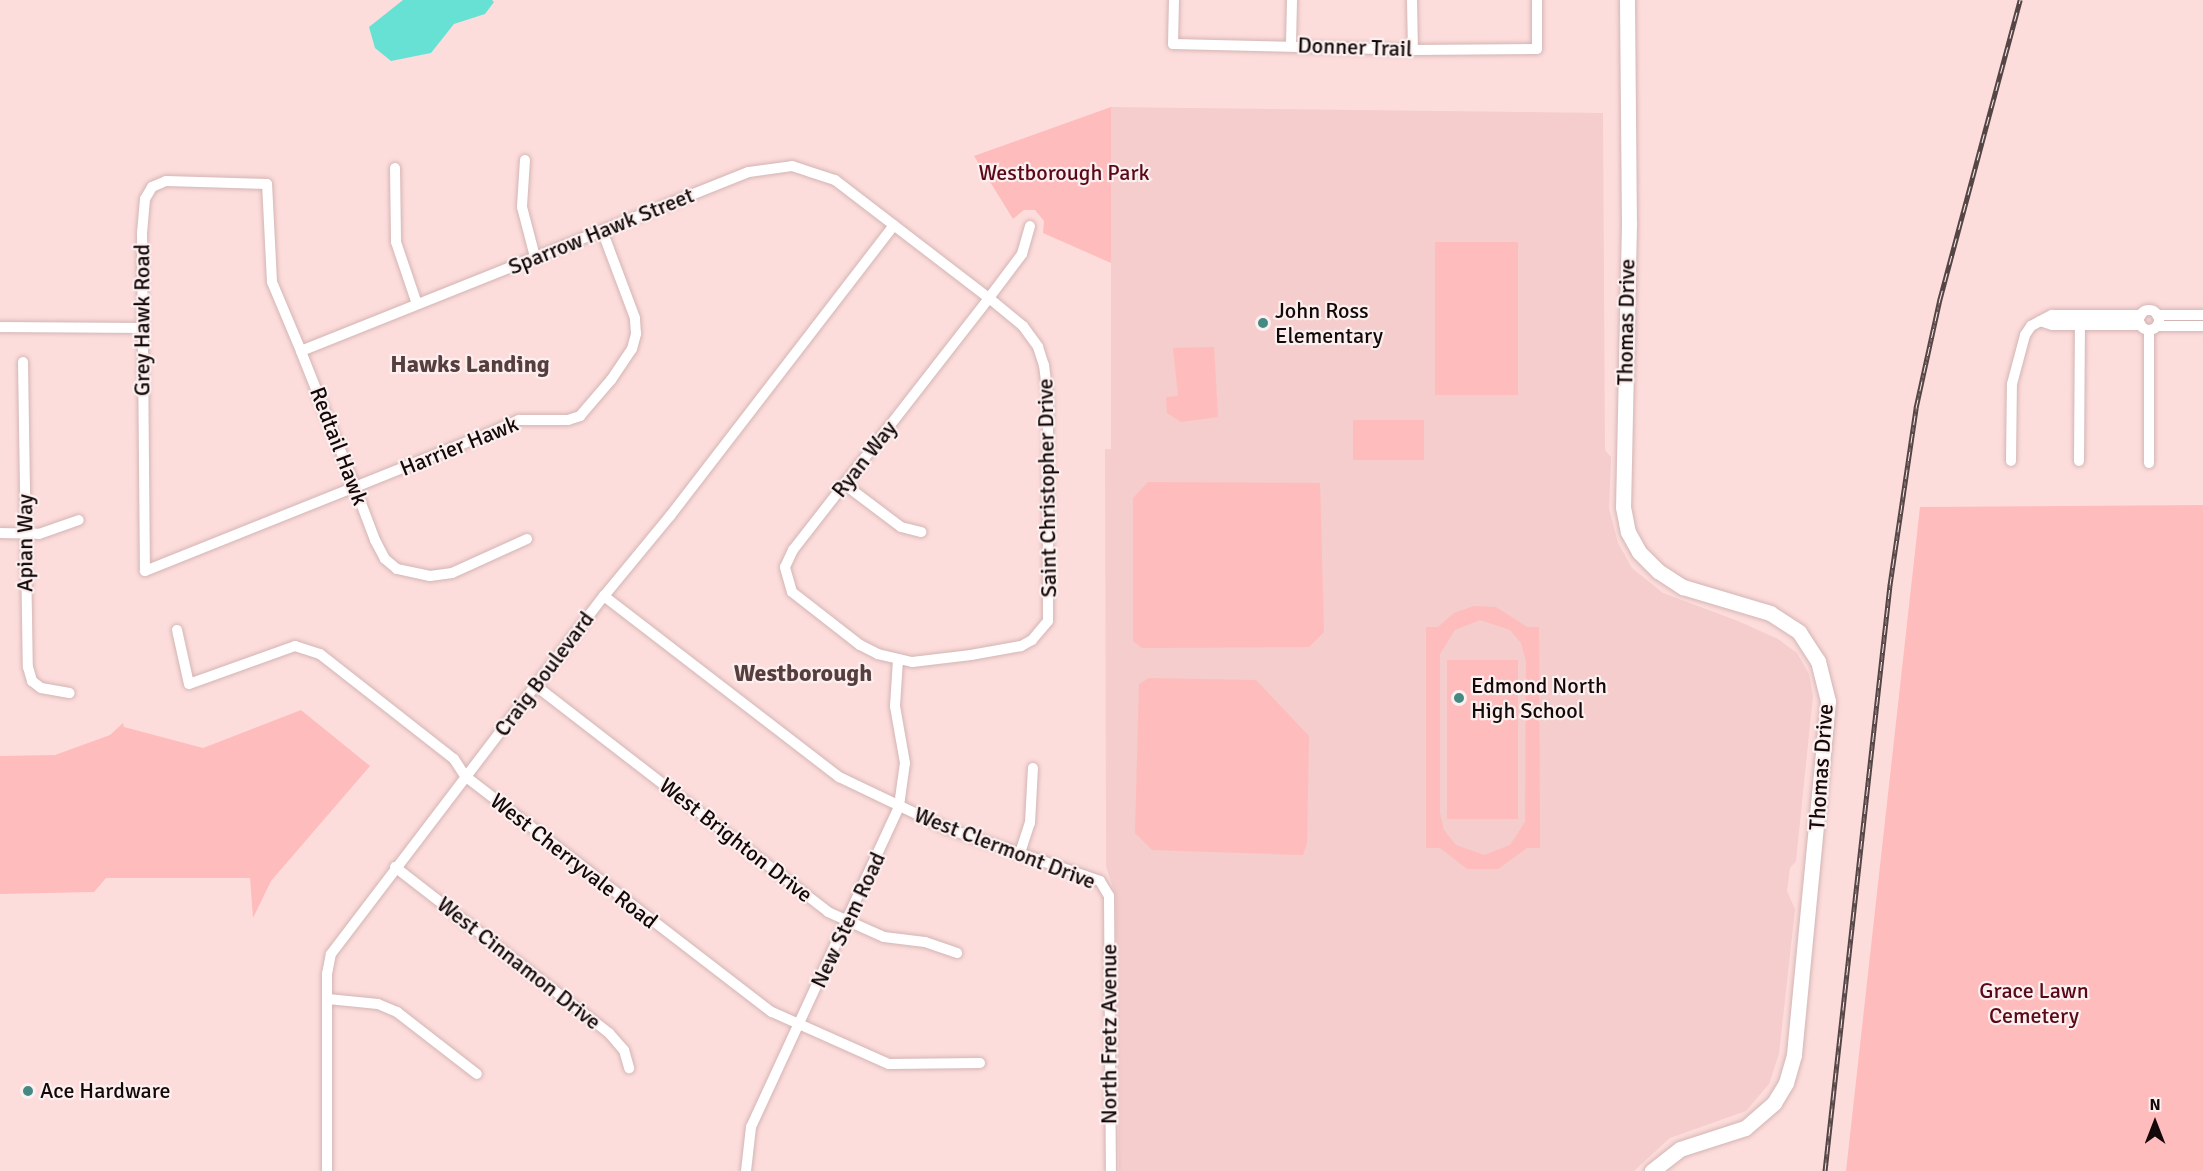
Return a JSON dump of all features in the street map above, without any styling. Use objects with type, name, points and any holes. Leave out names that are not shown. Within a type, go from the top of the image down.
[{"type":"street","name":"Donner Trail","points":[[1174,0],[1173,44],[1291,45],[1413,50],[1537,49],[1537,0]]},
{"type":"street","points":[[1291,45],[1292,0]]},
{"type":"street","points":[[1412,0],[1413,50]]},
{"type":"street","name":"Thomas Drive","points":[[1627,0],[1629,223],[1623,507],[1629,532],[1639,552],[1658,571],[1683,587],[1770,613],[1799,632],[1818,661],[1828,701],[1794,1055],[1786,1083],[1774,1103],[1744,1128],[1680,1149],[1652,1171]]},
{"type":"street","points":[[525,160],[522,207],[535,257]]},
{"type":"street","name":"Sparrow Hawk Street","points":[[301,351],[749,172],[792,166],[835,180],[894,225]]},
{"type":"street","points":[[395,168],[396,242],[417,304]]},
{"type":"street","name":"Grey Hawk Road","points":[[145,571],[142,233],[145,199],[152,187],[185,180],[267,184]]},
{"type":"street","name":"Redtail Hawk","points":[[267,184],[272,282],[385,559],[413,575],[452,573],[527,539]]},
{"type":"street","name":"Saint Christopher Drive","points":[[894,225],[1023,326],[1038,347],[1044,365],[1048,397],[1048,621],[1032,640],[1021,646],[925,662],[898,660]]},
{"type":"street","name":"Craig Boulevard","points":[[327,1171],[328,999],[332,954],[465,776],[604,596],[670,516],[894,225]]},
{"type":"street","name":"Ryan Way","points":[[898,660],[860,645],[788,586],[788,558],[1022,254],[1030,226]]},
{"type":"street","name":"Harrier Hawk","points":[[145,571],[519,420],[568,420],[590,407],[632,349],[636,334],[630,301],[602,230]]},
{"type":"street","points":[[2149,322],[2203,315]]},
{"type":"street","points":[[2079,461],[2080,320]]},
{"type":"street","points":[[2011,461],[2012,384],[2025,335],[2040,321],[2149,322],[2203,326]]},
{"type":"street","points":[[2149,322],[2149,463]]},
{"type":"street","points":[[0,327],[142,328]]},
{"type":"street","name":"Apian Way","points":[[23,362],[28,667],[32,681],[41,688],[70,693]]},
{"type":"street","points":[[844,484],[901,527],[921,532]]},
{"type":"street","points":[[0,533],[39,534],[79,520]]},
{"type":"street","name":"West Clermont Drive","points":[[604,596],[818,764],[946,828],[1100,881],[1109,896]]},
{"type":"street","name":"West Cherryvale Road","points":[[177,630],[189,684],[281,649],[307,648],[320,654],[454,759],[465,776],[746,994],[799,1025],[889,1064],[980,1063]]},
{"type":"street","name":"New Stem Road","points":[[746,1171],[751,1127],[899,806],[905,763],[895,706],[898,660]]},
{"type":"street","name":"West Brighton Drive","points":[[536,686],[828,912],[884,937],[925,942],[957,952]]},
{"type":"street","points":[[1020,853],[1030,823],[1033,768]]},
{"type":"street","name":"West Cinnamon Drive","points":[[395,867],[609,1033],[624,1050],[630,1068]]},
{"type":"street","name":"North Fretz Avenue","points":[[1109,896],[1111,1171]]},
{"type":"street","points":[[328,999],[362,1001],[397,1012],[477,1074]]},
{"type":"shaded area","name":"Edmond North High School","points":[[1111,107],[1603,113],[1605,450],[1611,457],[1609,509],[1618,543],[1632,568],[1663,593],[1738,621],[1778,639],[1797,653],[1809,674],[1813,696],[1796,861],[1790,868],[1787,891],[1795,909],[1779,1054],[1769,1084],[1746,1111],[1670,1138],[1634,1171],[1119,1171],[1116,897],[1106,866],[1105,449],[1111,449]]},
{"type":"green space","name":"Westborough Park","points":[[1111,107],[1111,263],[1043,233],[1044,221],[1035,210],[1024,210],[1013,219],[974,156]]},
{"type":"green space","points":[[1435,242],[1518,242],[1518,395],[1435,395]]},
{"type":"green space","points":[[1214,347],[1218,417],[1181,422],[1167,413],[1166,397],[1178,396],[1173,348]]},
{"type":"green space","points":[[1353,420],[1424,420],[1424,460],[1353,460]]},
{"type":"green space","points":[[1148,482],[1320,483],[1324,632],[1309,647],[1142,648],[1133,641],[1133,498]]},
{"type":"green space","name":"Grace Lawn Cemetery","points":[[2203,505],[2203,1171],[1846,1171],[1920,507]]},
{"type":"green space","points":[[1474,606],[1496,607],[1527,627],[1539,627],[1540,848],[1527,848],[1498,869],[1467,869],[1440,848],[1426,848],[1426,627],[1438,627],[1454,613]],"holes":[[[1480,620],[1510,630],[1521,643],[1526,661],[1525,822],[1510,845],[1484,855],[1456,845],[1444,830],[1440,813],[1440,654],[1455,630]]]},
{"type":"green space","points":[[1447,660],[1518,660],[1518,819],[1447,819]]},
{"type":"green space","points":[[1149,678],[1256,680],[1309,736],[1307,843],[1303,855],[1152,850],[1135,833],[1139,684]]},
{"type":"green space","points":[[301,710],[370,766],[271,881],[253,918],[250,878],[106,878],[94,892],[0,894],[0,756],[55,755],[110,735],[123,723],[124,727],[203,748]]},
{"type":"water","points":[[403,0],[492,0],[494,2],[485,14],[454,24],[431,53],[391,61],[375,48],[369,27]]},
{"type":"railway","points":[[1825,1171],[1890,585],[1916,408],[1940,299],[2020,0]]},
{"type":"place","name":"John Ross Elementary","points":[[1263,323]]},
{"type":"place","name":"Edmond North High School","points":[[1459,698]]},
{"type":"place","name":"Ace Hardware","points":[[28,1091]]},
{"type":"district","name":"Hawks Landing","points":[[470,365]]},
{"type":"district","name":"Westborough","points":[[803,674]]}]
